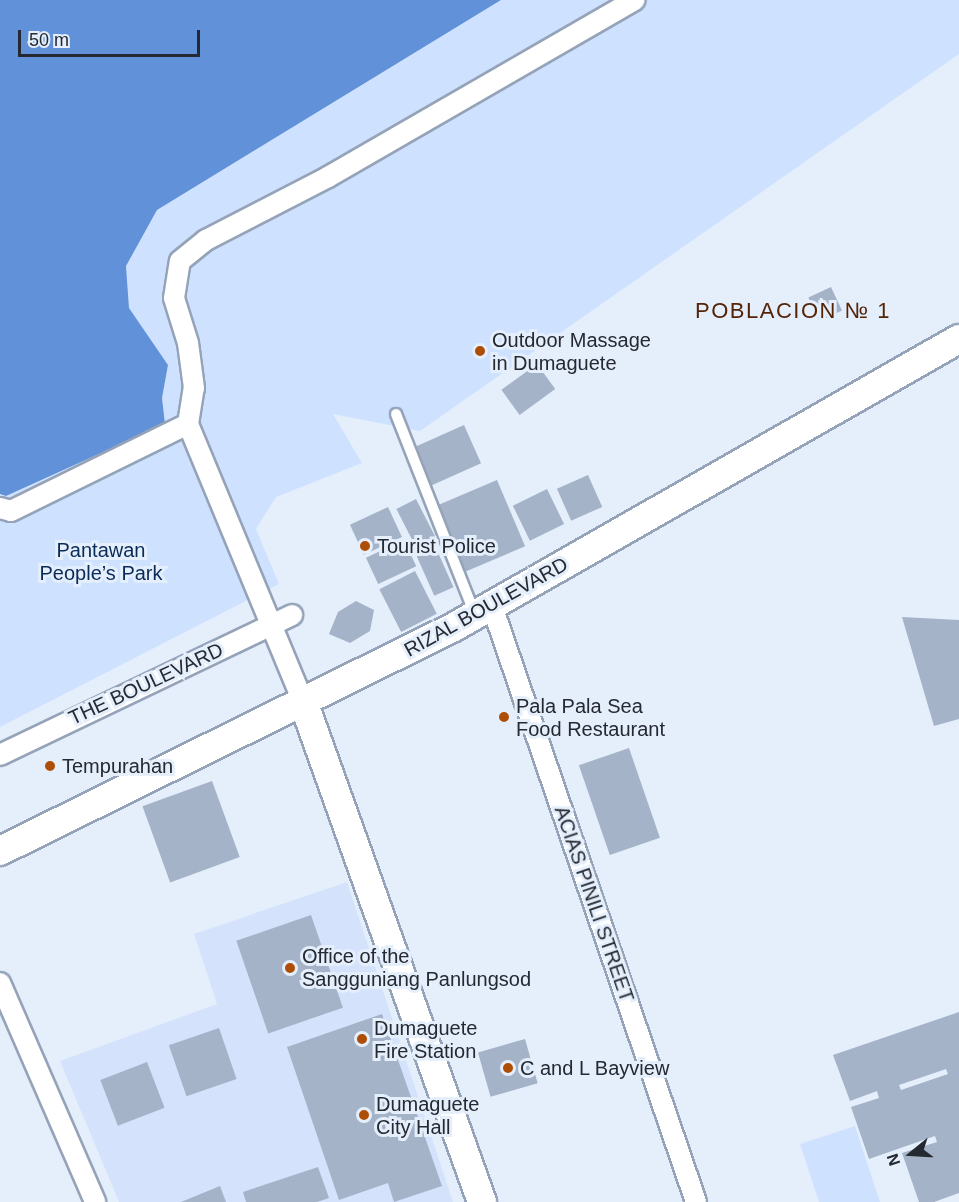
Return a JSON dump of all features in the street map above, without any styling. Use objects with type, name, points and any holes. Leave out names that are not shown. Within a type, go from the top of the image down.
[{"type":"main road","name":"RIZAL BOULEVARD","points":[[0,851],[304,704],[484,610],[959,339]]},
{"type":"main road","points":[[304,704],[482,1202]]},
{"type":"street","points":[[304,704],[188,424],[194,388],[188,343],[174,298],[180,261],[206,240],[328,177],[635,0]]},
{"type":"street","points":[[4,513],[188,424]]},
{"type":"street","name":"ACIAS PINILI STREET","points":[[484,610],[696,1202]]},
{"type":"street","name":"THE BOULEVARD","points":[[0,755],[292,615]]},
{"type":"street","points":[[0,983],[95,1202]]},
{"type":"lane","points":[[396,414],[484,610]]},
{"type":"shaded area","points":[[347,882],[453,1202],[119,1202],[60,1061],[217,1004],[194,934]]},
{"type":"green space","name":"Pantawan People’s Park","points":[[501,0],[959,0],[959,54],[420,431],[333,414],[362,463],[276,497],[256,529],[279,584],[0,727],[0,494],[6,496],[165,424],[162,398],[168,365],[129,308],[126,265],[157,210]]},
{"type":"green space","points":[[855,1126],[880,1202],[819,1202],[800,1144]]},
{"type":"water","points":[[0,0],[501,0],[157,210],[126,266],[129,308],[168,365],[162,398],[165,424],[6,496],[0,494]]},
{"type":"building","points":[[831,287],[842,311],[819,321],[808,298]]},
{"type":"building","points":[[537,364],[555,389],[520,415],[501,390]]},
{"type":"building","points":[[464,425],[481,463],[429,487],[412,448]]},
{"type":"building","points":[[588,475],[602,507],[571,521],[557,489]]},
{"type":"building","points":[[497,480],[525,546],[462,573],[433,507]]},
{"type":"building","points":[[547,489],[564,524],[530,541],[513,506]]},
{"type":"building","points":[[416,499],[436,539],[417,549],[396,509]]},
{"type":"building","points":[[388,507],[402,537],[364,555],[350,525]]},
{"type":"building","points":[[404,540],[416,566],[378,584],[366,558]]},
{"type":"building","points":[[436,548],[453,587],[434,596],[417,557]]},
{"type":"building","points":[[415,571],[437,614],[401,632],[379,589]]},
{"type":"building","points":[[356,601],[374,610],[370,631],[350,643],[329,634],[338,612]]},
{"type":"building","points":[[902,617],[959,620],[959,719],[934,726]]},
{"type":"building","points":[[629,748],[660,838],[610,855],[579,765]]},
{"type":"building","points":[[212,781],[240,857],[170,882],[142,806]]},
{"type":"building","points":[[311,915],[343,1008],[268,1033],[236,941]]},
{"type":"building","points":[[959,1012],[959,1193],[934,1202],[919,1202],[902,1153],[937,1142],[935,1136],[869,1159],[851,1107],[879,1098],[877,1091],[850,1101],[833,1055]],"holes":[[[946,1069],[948,1074],[901,1090],[899,1085]]]},
{"type":"building","name":"Dumaguete City Hall","points":[[382,1014],[442,1186],[394,1202],[388,1183],[339,1200],[287,1047]]},
{"type":"building","points":[[219,1028],[237,1079],[186,1096],[169,1045]]},
{"type":"building","name":"C and L Bayview","points":[[525,1039],[538,1083],[491,1097],[478,1053]]},
{"type":"building","points":[[147,1062],[165,1108],[118,1126],[100,1080]]},
{"type":"building","points":[[318,1167],[329,1198],[317,1202],[246,1202],[243,1192]]},
{"type":"building","points":[[220,1186],[226,1202],[181,1202]]},
{"type":"place","name":"Outdoor Massage in Dumaguete","points":[[480,351]]},
{"type":"place","name":"Tourist Police","points":[[365,546]]},
{"type":"place","name":"Pala Pala Sea Food Restaurant","points":[[504,717]]},
{"type":"place","name":"Tempurahan","points":[[50,766]]},
{"type":"place","name":"Office of the Sangguniang Panlungsod","points":[[290,968]]},
{"type":"place","name":"Dumaguete Fire Station","points":[[362,1039]]},
{"type":"place","name":"C and L Bayview","points":[[508,1068]]},
{"type":"place","name":"Dumaguete City Hall","points":[[364,1115]]},
{"type":"district","name":"POBLACION № 1","points":[[793,311]]}]
